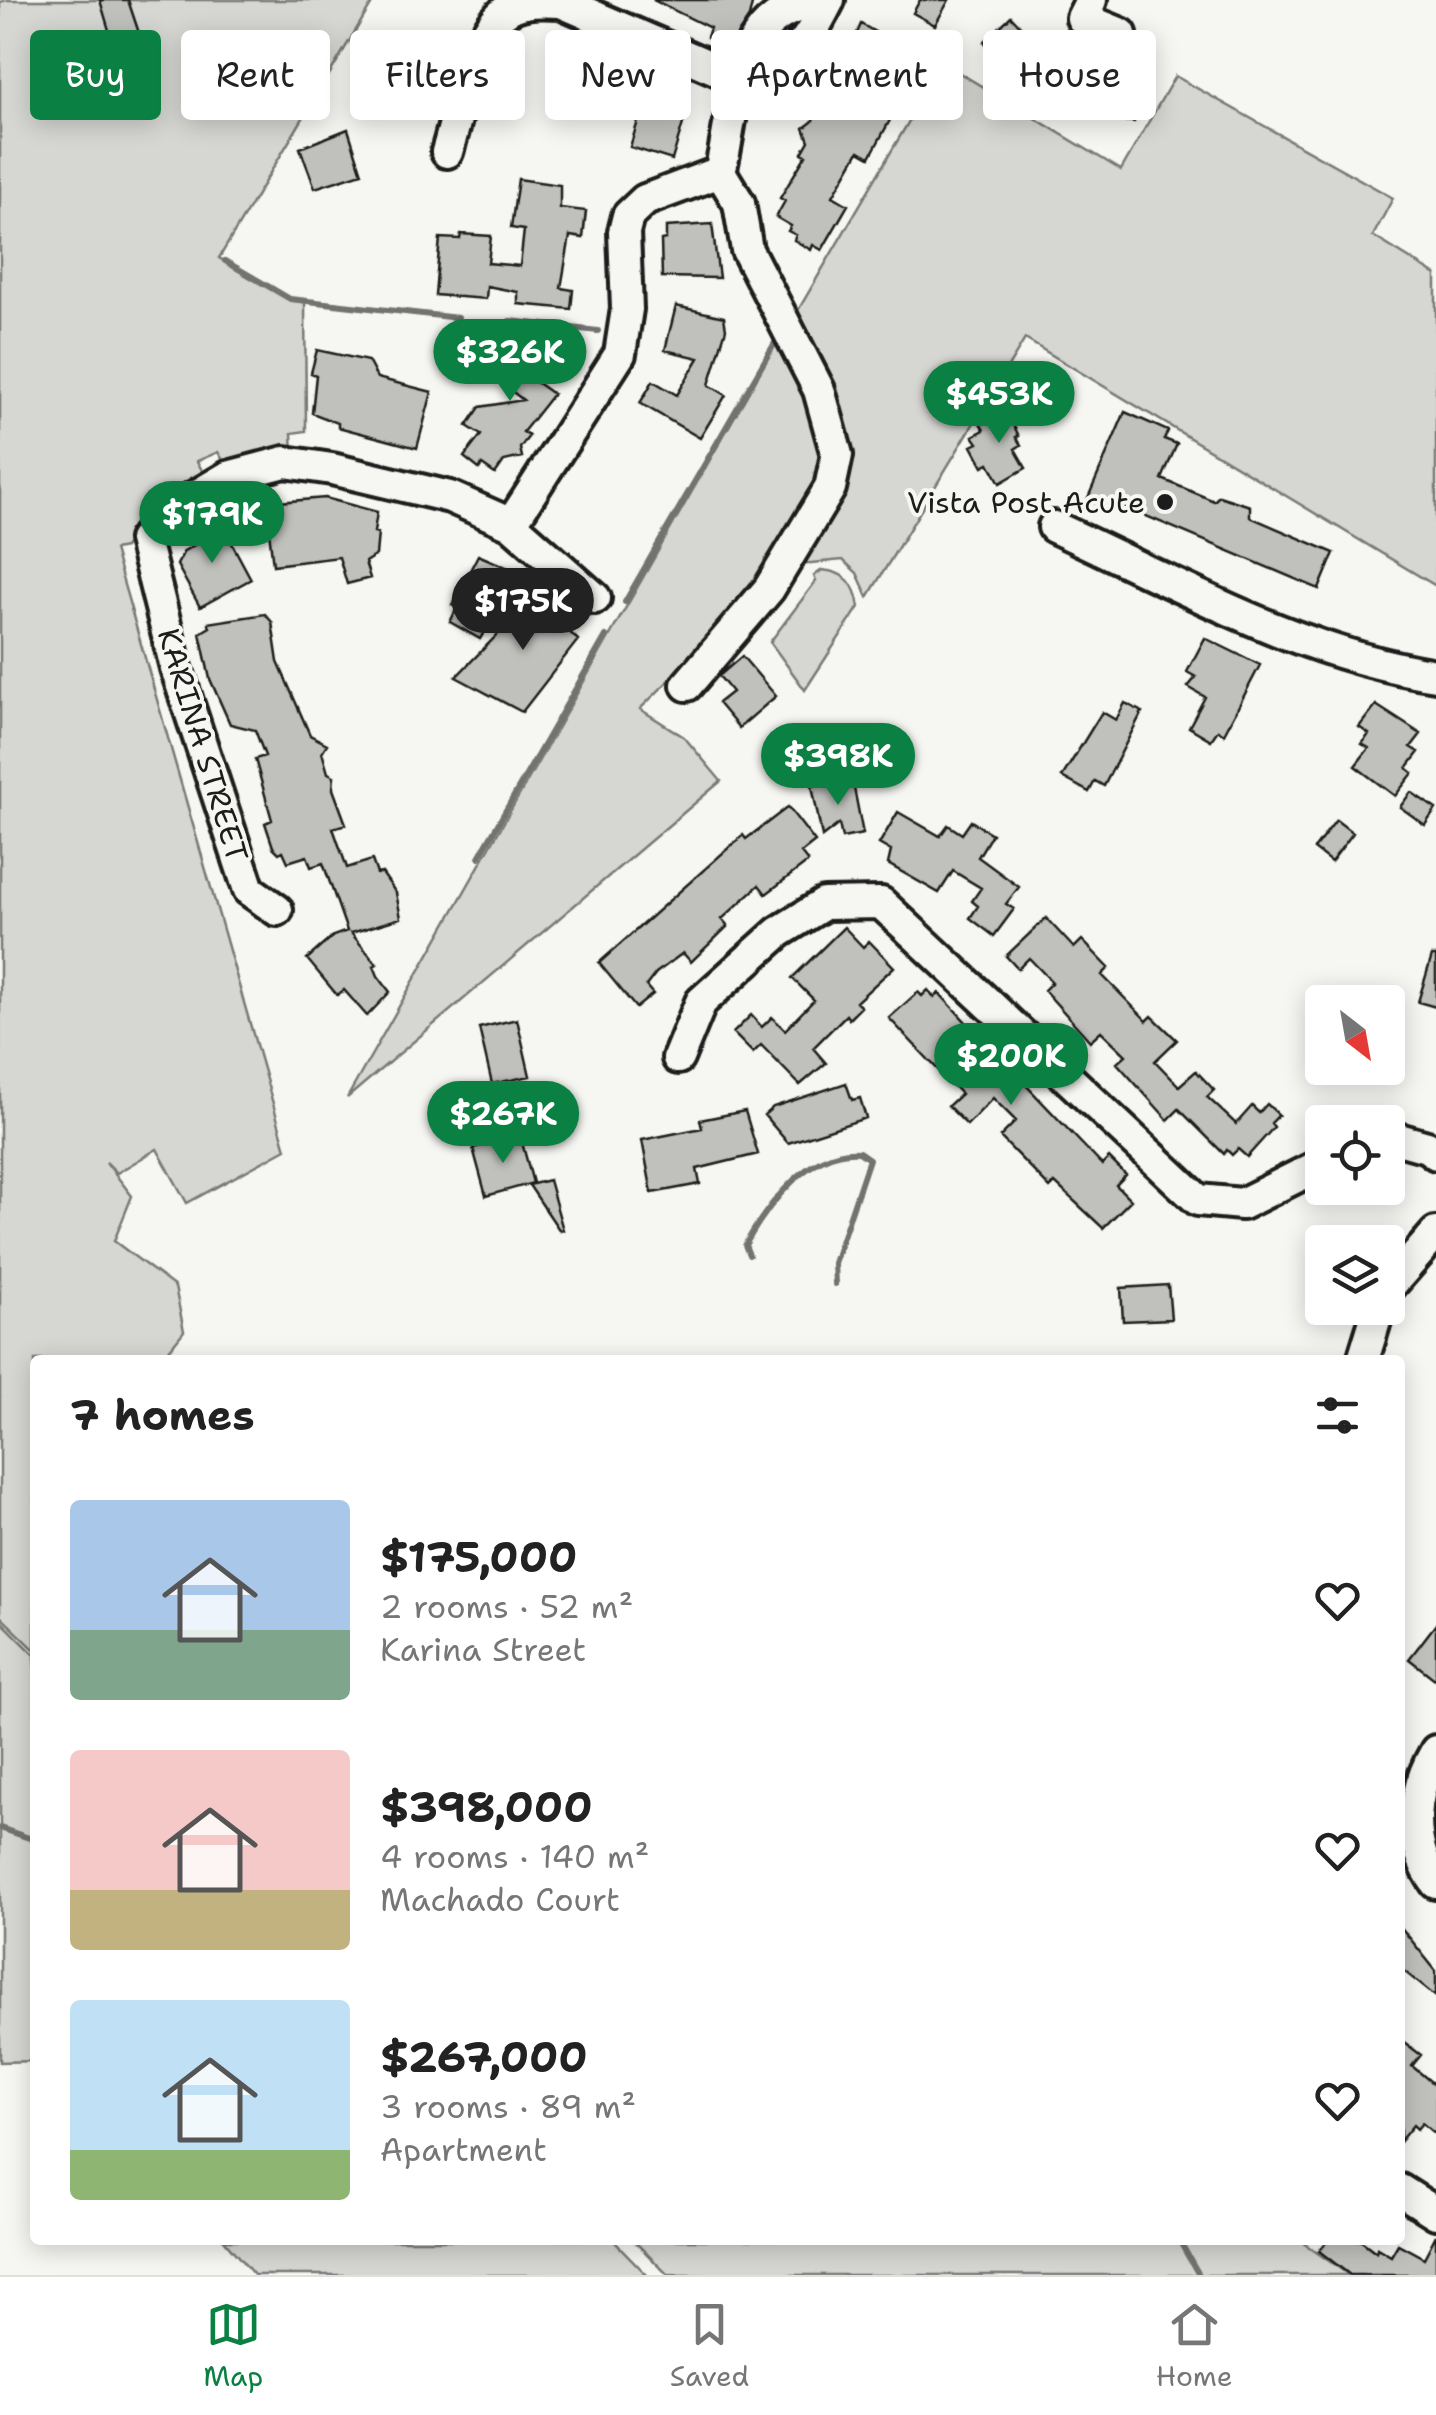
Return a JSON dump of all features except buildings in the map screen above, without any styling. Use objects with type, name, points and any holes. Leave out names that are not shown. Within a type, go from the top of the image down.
[{"type":"street","points":[[447,152],[484,35],[505,11],[532,0],[560,2],[711,67]]},
{"type":"street","points":[[764,30],[780,14],[816,0]]},
{"type":"street","points":[[814,30],[829,0]]},
{"type":"street","points":[[1087,9],[1116,30]]},
{"type":"street","points":[[687,685],[770,589],[830,488],[837,454],[819,390],[747,250],[739,203],[720,172],[731,120]]},
{"type":"street","points":[[511,524],[620,354],[627,309],[624,232],[628,216],[645,200],[720,172]]},
{"type":"street","name":"KARINA STREET","points":[[277,910],[250,890],[176,668],[144,540],[162,516],[228,477],[285,462],[332,468],[450,497],[511,524],[595,598]]},
{"type":"street","points":[[1054,527],[1240,617],[1318,646],[1398,670],[1436,676]]},
{"type":"street","points":[[678,1058],[701,1002],[780,932],[824,904],[881,903],[1198,1200],[1242,1204],[1305,1172]]},
{"type":"street","points":[[1405,1141],[1436,1154]]},
{"type":"street","points":[[1405,1268],[1427,1243]]},
{"type":"street","points":[[1365,1355],[1374,1325]]},
{"type":"street","points":[[1436,1751],[1417,1797],[1415,1826],[1420,1853],[1436,1883]]},
{"type":"street","points":[[1405,2193],[1436,2213]]},
{"type":"shaded area","points":[[374,0],[356,30],[350,30],[350,40],[330,73],[330,30],[181,30],[181,120],[302,120],[219,258],[290,299],[305,300],[306,431],[292,433],[293,453],[226,465],[218,452],[197,461],[204,474],[149,512],[124,548],[114,550],[286,1149],[187,1203],[157,1149],[117,1173],[106,1162],[132,1196],[114,1241],[175,1287],[184,1331],[165,1355],[30,1355],[30,1645],[0,1616],[0,2]]},
{"type":"shaded area","points":[[963,75],[983,87],[983,120],[1038,120],[1121,170],[1150,120],[1156,120],[1156,109],[1175,76],[1393,198],[1373,236],[1436,275],[1436,586],[1025,339],[868,597],[857,573],[843,560],[800,564],[853,459],[830,379],[793,319],[910,120],[963,120]]},
{"type":"shaded area","points":[[778,340],[818,402],[825,482],[740,610],[640,709],[684,737],[721,781],[347,1098]]},
{"type":"shaded area","points":[[822,570],[848,580],[859,607],[805,690],[770,642]]},
{"type":"shaded area","points":[[0,1620],[30,1650],[30,2061],[0,2062]]},
{"type":"shaded area","points":[[228,2245],[618,2245],[647,2275],[254,2275]]},
{"type":"shaded area","points":[[638,2245],[1306,2245],[1349,2275],[668,2275]]},
{"type":"waterway","points":[[225,261],[290,299],[458,318]]},
{"type":"waterway","points":[[510,321],[598,331]]},
{"type":"waterway","points":[[625,602],[776,341]]},
{"type":"waterway","points":[[479,857],[606,636]]},
{"type":"waterway","points":[[749,1255],[745,1245],[765,1213],[792,1182],[823,1159],[859,1152],[869,1159],[834,1263],[835,1284]]},
{"type":"waterway","points":[[0,1828],[30,1838]]},
{"type":"waterway","points":[[1182,2245],[1199,2275]]},
{"type":"place","name":"Vista Post Acute","points":[[1165,502]]}]
